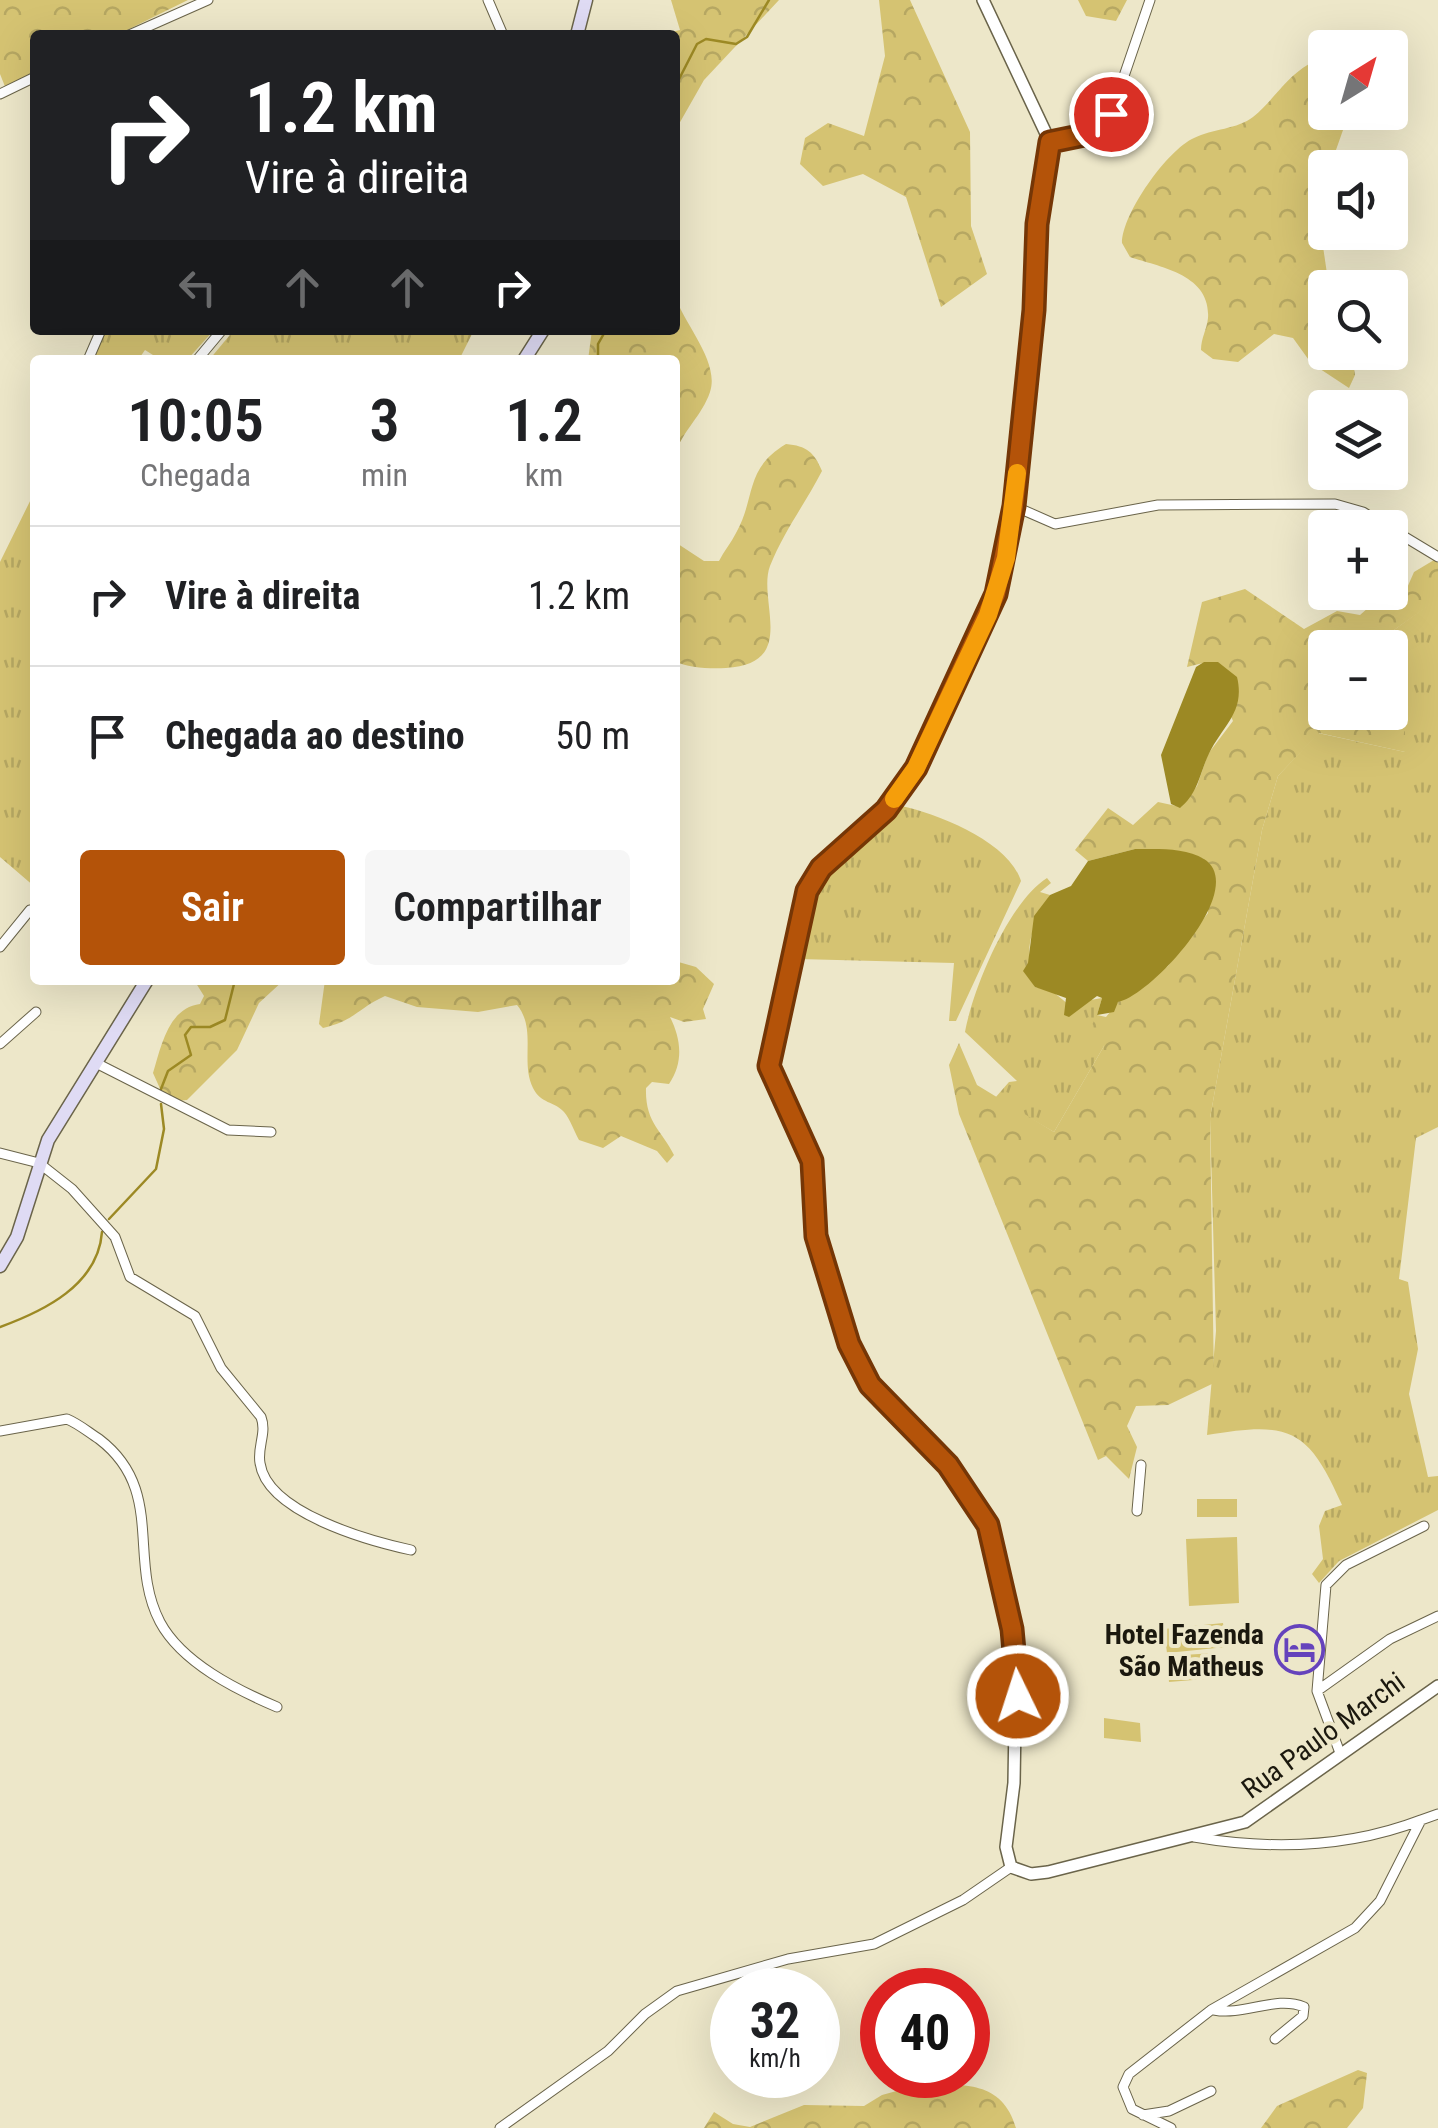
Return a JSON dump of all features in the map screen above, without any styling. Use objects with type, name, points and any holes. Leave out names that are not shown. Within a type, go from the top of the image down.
[{"type":"main road","points":[[579,30],[586,0]]},
{"type":"main road","points":[[2,1260],[25,1215],[38,1163],[61,1116],[98,1064],[144,985]]},
{"type":"street","points":[[150,30],[208,0]]},
{"type":"street","points":[[488,0],[501,30]]},
{"type":"street","points":[[500,2128],[608,2051],[644,2014],[677,1990],[788,1959],[874,1944],[963,1900],[1011,1867],[1006,1846],[1014,1782],[1016,1660],[994,1542],[970,1492],[931,1445],[890,1410],[870,1385],[849,1344],[816,1236],[812,1161],[769,1066],[807,891],[821,868],[886,810],[916,768],[988,615],[1006,558],[1034,310],[1037,224],[1050,142],[983,0]]},
{"type":"street","points":[[1050,142],[1094,133],[1111,114],[1150,0]]},
{"type":"street","points":[[0,94],[30,79]]},
{"type":"street","points":[[201,355],[218,335]]},
{"type":"street","points":[[1014,506],[1055,524],[1158,504],[1334,504],[1356,510]]},
{"type":"street","points":[[1408,539],[1438,557]]},
{"type":"street","points":[[0,948],[30,910]]},
{"type":"street","points":[[0,1044],[36,1012]]},
{"type":"street","points":[[98,1064],[228,1130],[271,1132]]},
{"type":"street","points":[[0,1153],[38,1163],[109,1227],[130,1278],[195,1316],[220,1368],[261,1417],[260,1464],[271,1487],[330,1526],[410,1550]]},
{"type":"street","points":[[0,1431],[66,1420],[120,1455],[132,1474],[140,1504],[151,1598],[161,1624],[212,1673],[277,1707]]},
{"type":"street","points":[[1138,1511],[1141,1465]]},
{"type":"street","points":[[1340,1753],[1318,1690],[1318,1639],[1326,1585],[1346,1564],[1424,1526]]},
{"type":"street","points":[[1318,1690],[1402,1632],[1438,1616]]},
{"type":"street","name":"Rua Paulo Marchi","points":[[1011,1867],[1032,1874],[1048,1872],[1178,1836],[1222,1831],[1264,1811],[1438,1686]]},
{"type":"street","points":[[1192,1836],[1284,1848],[1337,1841],[1438,1814]]},
{"type":"street","points":[[1172,2128],[1140,2115],[1125,2100],[1123,2087],[1128,2074],[1212,2010],[1355,1928],[1380,1901],[1421,1820]]},
{"type":"street","points":[[1212,2010],[1235,2014],[1284,2003],[1304,2007],[1304,2016],[1275,2039]]},
{"type":"street","points":[[1140,2115],[1169,2111],[1211,2092]]},
{"type":"green space","points":[[0,0],[188,0],[127,30],[30,30],[30,75],[6,89],[0,74]]},
{"type":"green space","points":[[671,0],[779,0],[704,80],[680,122],[680,30]]},
{"type":"green space","points":[[879,0],[910,0],[970,132],[971,226],[987,274],[941,307],[906,197],[863,174],[823,186],[800,164],[805,138],[828,123],[864,136],[885,56]]},
{"type":"green space","points":[[1078,0],[1127,0],[1116,21],[1086,16]]},
{"type":"green space","points":[[1308,65],[1308,130],[1343,130],[1336,150],[1308,150],[1308,250],[1324,250],[1326,270],[1308,270],[1308,359],[1293,338],[1274,334],[1238,362],[1213,359],[1201,350],[1208,318],[1201,291],[1181,275],[1130,257],[1122,243],[1124,231],[1138,200],[1171,155],[1194,138],[1253,117]]},
{"type":"green space","points":[[680,309],[706,356],[712,380],[710,392],[680,443],[680,355],[589,355],[591,335],[680,335]]},
{"type":"green space","points":[[103,335],[210,335],[192,355],[153,355],[145,350],[142,355],[93,355]]},
{"type":"green space","points":[[230,335],[472,335],[462,355],[213,355]]},
{"type":"green space","points":[[1322,370],[1354,370],[1349,388]]},
{"type":"green space","points":[[786,444],[799,446],[809,451],[822,471],[770,566],[769,643],[762,655],[748,664],[706,668],[680,663],[680,545],[704,561],[719,561],[742,520],[757,474]]},
{"type":"green space","points":[[30,501],[30,883],[0,857],[0,562]]},
{"type":"green space","points":[[1434,560],[1438,563],[1438,599],[1394,630],[1308,630],[1308,730],[1405,730],[1405,752],[1319,733],[1278,776],[1262,830],[1210,1118],[1214,1383],[1168,1405],[1136,1406],[1127,1426],[1137,1447],[1129,1479],[1106,1456],[1098,1460],[959,1114],[949,1065],[959,1043],[977,1085],[1054,1132],[1104,1046],[1088,1033],[1097,1015],[1106,1017],[1118,1002],[1168,966],[1208,913],[1204,859],[1186,853],[1135,849],[1088,861],[1075,850],[1108,808],[1133,825],[1158,802],[1181,807],[1197,786],[1208,754],[1233,721],[1207,662],[1187,667],[1202,602],[1245,589],[1304,629],[1337,611],[1360,615],[1366,610],[1408,610],[1408,586],[1414,572]]},
{"type":"green space","points":[[1438,598],[1438,1127],[1416,1138],[1399,1279],[1408,1282],[1418,1349],[1409,1394],[1428,1477],[1438,1476],[1438,1510],[1339,1561],[1319,1583],[1312,1574],[1323,1559],[1319,1526],[1325,1511],[1342,1505],[1318,1460],[1306,1445],[1277,1431],[1258,1429],[1207,1435],[1216,1331],[1210,1118],[1262,830],[1278,776],[1318,733],[1405,752],[1408,630],[1394,630]]},
{"type":"green space","points":[[901,806],[953,823],[988,842],[1014,867],[1021,881],[956,1021],[949,1021],[954,963],[798,959],[818,887]]},
{"type":"green space","points":[[1047,878],[1051,883],[1040,892],[1050,895],[1029,949],[1035,987],[1052,991],[1068,1004],[1102,998],[1097,1015],[1104,1046],[1054,1132],[995,1098],[1009,1082],[1017,1081],[965,1032],[976,993],[1006,926],[1019,906]]},
{"type":"green space","points":[[680,962],[696,967],[714,984],[703,1009],[706,1019],[684,1022],[670,1017],[677,1034],[677,1067],[669,1084],[652,1082],[646,1088],[651,1118],[674,1155],[667,1163],[657,1151],[621,1136],[603,1148],[579,1140],[564,1112],[533,1088],[526,1024],[517,1005],[478,1012],[417,1007],[385,996],[343,1021],[323,1028],[319,1024],[324,985],[680,985]]},
{"type":"green space","points":[[197,985],[279,985],[259,1003],[237,1050],[187,1100],[177,1101],[162,1093],[153,1073],[173,1021],[189,1007],[200,1004],[204,996]]},
{"type":"green space","points":[[1197,1499],[1237,1499],[1237,1517],[1197,1517]]},
{"type":"green space","points":[[1237,1537],[1239,1603],[1189,1606],[1186,1539]]},
{"type":"green space","points":[[1223,1623],[1226,1647],[1167,1653],[1164,1629]]},
{"type":"green space","points":[[1215,1653],[1217,1678],[1169,1682],[1167,1656]]},
{"type":"green space","points":[[1104,1718],[1140,1723],[1141,1742],[1104,1738]]},
{"type":"green space","points":[[1358,2070],[1367,2073],[1363,2108],[1347,2128],[1261,2128],[1277,2106]]},
{"type":"green space","points":[[990,2093],[1010,2112],[1016,2128],[704,2128],[714,2112],[733,2124],[750,2127],[804,2105],[864,2106],[877,2098],[990,2098]]},
{"type":"shaded area","points":[[1204,662],[1218,662],[1237,677],[1238,701],[1212,747],[1194,791],[1180,808],[1171,804],[1161,755],[1196,667]]},
{"type":"shaded area","points":[[1135,849],[1179,851],[1204,859],[1215,873],[1215,893],[1206,915],[1172,962],[1152,981],[1118,1002],[1114,1012],[1097,1015],[1102,998],[1097,996],[1069,1017],[1064,1015],[1066,998],[1035,987],[1023,971],[1028,963],[1034,916],[1050,895],[1071,886],[1088,861]]},
{"type":"waterway","points":[[680,77],[697,44],[706,39],[736,44],[747,37],[769,0]]},
{"type":"waterway","points":[[598,355],[603,335]]},
{"type":"waterway","points":[[161,1089],[168,1071],[191,1055],[185,1035],[191,1027],[210,1027],[225,1020],[234,985]]},
{"type":"waterway","points":[[109,1219],[156,1169],[164,1129],[161,1104]]},
{"type":"waterway","points":[[0,1327],[51,1304],[80,1281],[91,1267],[102,1232]]},
{"type":"slow traffic","points":[[894,799],[916,768],[940,720],[996,594],[1006,558],[1017,473]]},
{"type":"place","name":"Hotel Fazenda São Matheus","points":[[1299,1650]]},
{"type":"route","points":[[1018,1696],[1012,1629],[988,1525],[981,1508],[948,1465],[890,1410],[870,1385],[849,1344],[837,1315],[816,1236],[812,1161],[769,1066],[772,1033],[807,891],[821,868],[886,810],[916,768],[996,594],[1014,506],[1034,310],[1037,224],[1050,142],[1094,133],[1111,114]]}]
